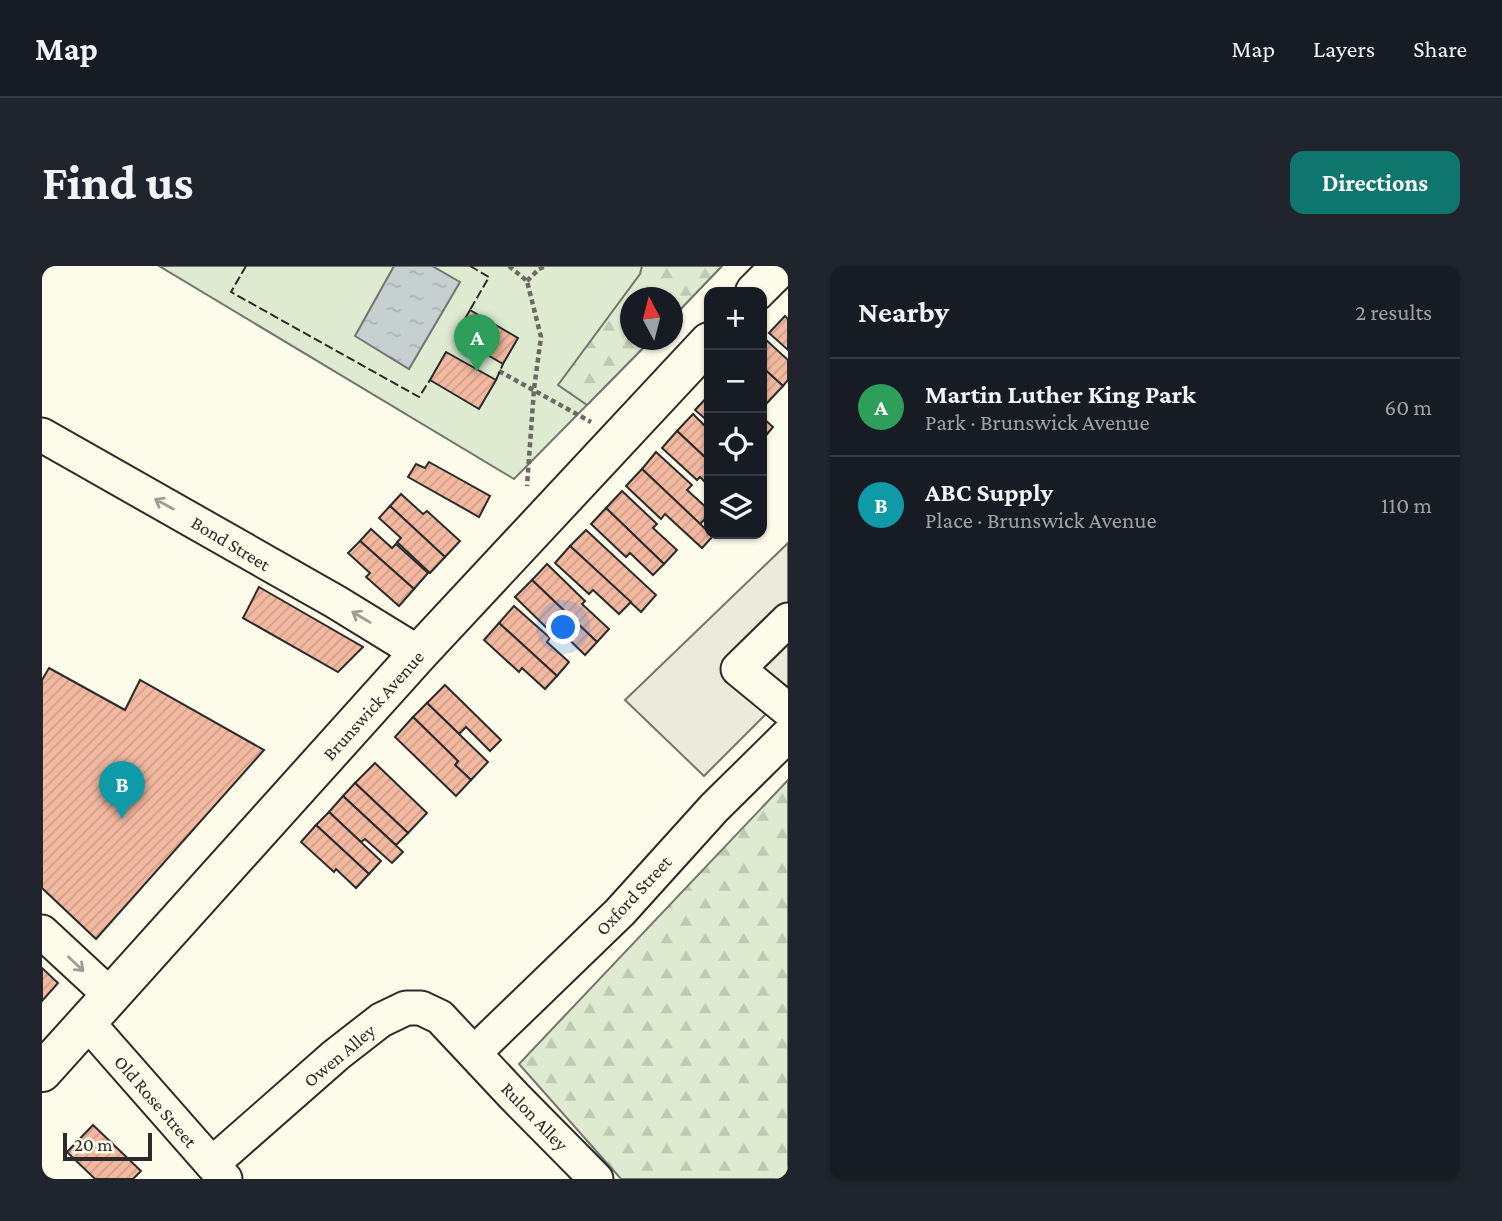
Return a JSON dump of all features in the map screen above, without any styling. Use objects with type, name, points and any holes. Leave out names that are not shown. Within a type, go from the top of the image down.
[{"type":"main road","points":[[760,287],[781,266]]},
{"type":"main road","name":"Brunswick Avenue","points":[[42,1072],[419,653],[704,347]]},
{"type":"street","name":"Bond Street","points":[[42,435],[336,602],[419,653]]},
{"type":"street","points":[[788,620],[738,669],[788,710]]},
{"type":"street","name":"Oxford Street","points":[[475,1052],[620,912],[714,808],[788,735]]},
{"type":"street","name":"Old Rose Street","points":[[42,932],[218,1171]]},
{"type":"street","name":"Owen Alley","points":[[218,1171],[336,1055],[381,1020],[406,1008],[421,1008],[440,1017],[475,1052]]},
{"type":"street","name":"Rulon Alley","points":[[475,1052],[514,1096],[596,1179]]},
{"type":"path","points":[[509,266],[527,281],[541,337],[526,484],[548,515]]},
{"type":"path","points":[[527,281],[546,266]]},
{"type":"path","points":[[499,371],[588,419],[616,442]]},
{"type":"green space","points":[[159,266],[722,266],[683,307],[683,287],[620,287],[620,350],[641,350],[514,479]]},
{"type":"green space","points":[[642,266],[722,266],[683,307],[683,287],[630,287],[640,274]]},
{"type":"green space","points":[[620,301],[620,350],[641,350],[587,405],[558,385]]},
{"type":"green space","points":[[788,780],[788,1179],[621,1179],[519,1064]]},
{"type":"shaded area","points":[[788,543],[788,692],[704,776],[625,700]]},
{"type":"water","points":[[394,266],[432,266],[460,282],[409,369],[355,336]]},
{"type":"building","points":[[470,310],[518,338],[503,364],[455,336]]},
{"type":"building","points":[[785,316],[788,319],[788,350],[769,333]]},
{"type":"building","points":[[767,341],[788,360],[788,380],[783,386],[767,372]]},
{"type":"building","points":[[446,352],[496,380],[479,409],[430,380]]},
{"type":"building","points":[[767,372],[783,386],[767,403]]},
{"type":"building","points":[[704,400],[704,418],[695,410]]},
{"type":"building","points":[[693,414],[704,425],[704,456],[677,431]]},
{"type":"building","points":[[767,422],[773,427],[767,434]]},
{"type":"building","points":[[677,431],[704,456],[704,481],[700,477],[697,480],[662,448]]},
{"type":"building","points":[[656,452],[692,485],[687,490],[704,505],[704,520],[700,524],[642,469]]},
{"type":"building","points":[[429,462],[490,496],[479,517],[408,477],[416,464],[425,468]]},
{"type":"building","points":[[642,469],[704,528],[704,539],[710,539],[702,548],[665,514],[661,519],[626,486]]},
{"type":"building","points":[[622,491],[657,524],[653,528],[677,550],[664,564],[606,508]]},
{"type":"building","points":[[401,494],[423,514],[427,511],[460,541],[445,557],[390,506]]},
{"type":"building","points":[[390,506],[445,557],[430,573],[397,542],[401,538],[379,518]]},
{"type":"building","points":[[606,508],[664,564],[653,575],[630,553],[626,557],[591,524]]},
{"type":"building","points":[[371,529],[392,548],[396,544],[428,573],[414,589],[360,541]]},
{"type":"building","points":[[586,530],[656,595],[641,612],[570,546]]},
{"type":"building","points":[[360,541],[414,589],[399,606],[366,577],[370,573],[348,553]]},
{"type":"building","points":[[570,546],[631,602],[619,614],[593,590],[589,594],[555,563]]},
{"type":"building","points":[[547,564],[585,601],[582,604],[609,629],[597,642],[532,580]]},
{"type":"building","points":[[532,580],[597,642],[585,655],[558,629],[553,634],[515,597]]},
{"type":"building","points":[[259,587],[363,647],[338,672],[243,618]]},
{"type":"building","points":[[514,606],[550,638],[547,642],[569,662],[557,676],[499,623]]},
{"type":"building","points":[[499,623],[557,676],[545,689],[522,668],[519,672],[484,640]]},
{"type":"building","points":[[49,668],[125,710],[140,680],[264,750],[96,939],[42,888],[42,680]]},
{"type":"building","points":[[445,685],[501,740],[490,751],[466,727],[459,734],[427,703]]},
{"type":"building","points":[[427,703],[488,762],[471,780],[455,765],[458,761],[413,717]]},
{"type":"building","points":[[413,717],[458,761],[455,765],[471,780],[456,796],[395,737]]},
{"type":"building","points":[[375,763],[427,813],[408,833],[355,783]]},
{"type":"building","points":[[355,783],[408,833],[396,845],[343,796]]},
{"type":"building","points":[[343,796],[403,852],[392,863],[365,839],[361,842],[329,812]]},
{"type":"building","points":[[329,812],[381,861],[369,874],[316,825]]},
{"type":"building","points":[[316,825],[369,874],[356,888],[301,842]]},
{"type":"building","points":[[42,968],[58,983],[42,1001]]},
{"type":"building","points":[[93,1125],[141,1171],[133,1179],[95,1179],[67,1152]]},
{"type":"fence","points":[[246,266],[231,292],[419,397],[430,380]]},
{"type":"fence","points":[[470,266],[489,277],[470,310]]},
{"type":"fence","points":[[496,380],[503,364]]},
{"type":"place","name":"Martin Luther King Park","points":[[477,372]]},
{"type":"place","name":"ABC Supply","points":[[122,819]]}]
